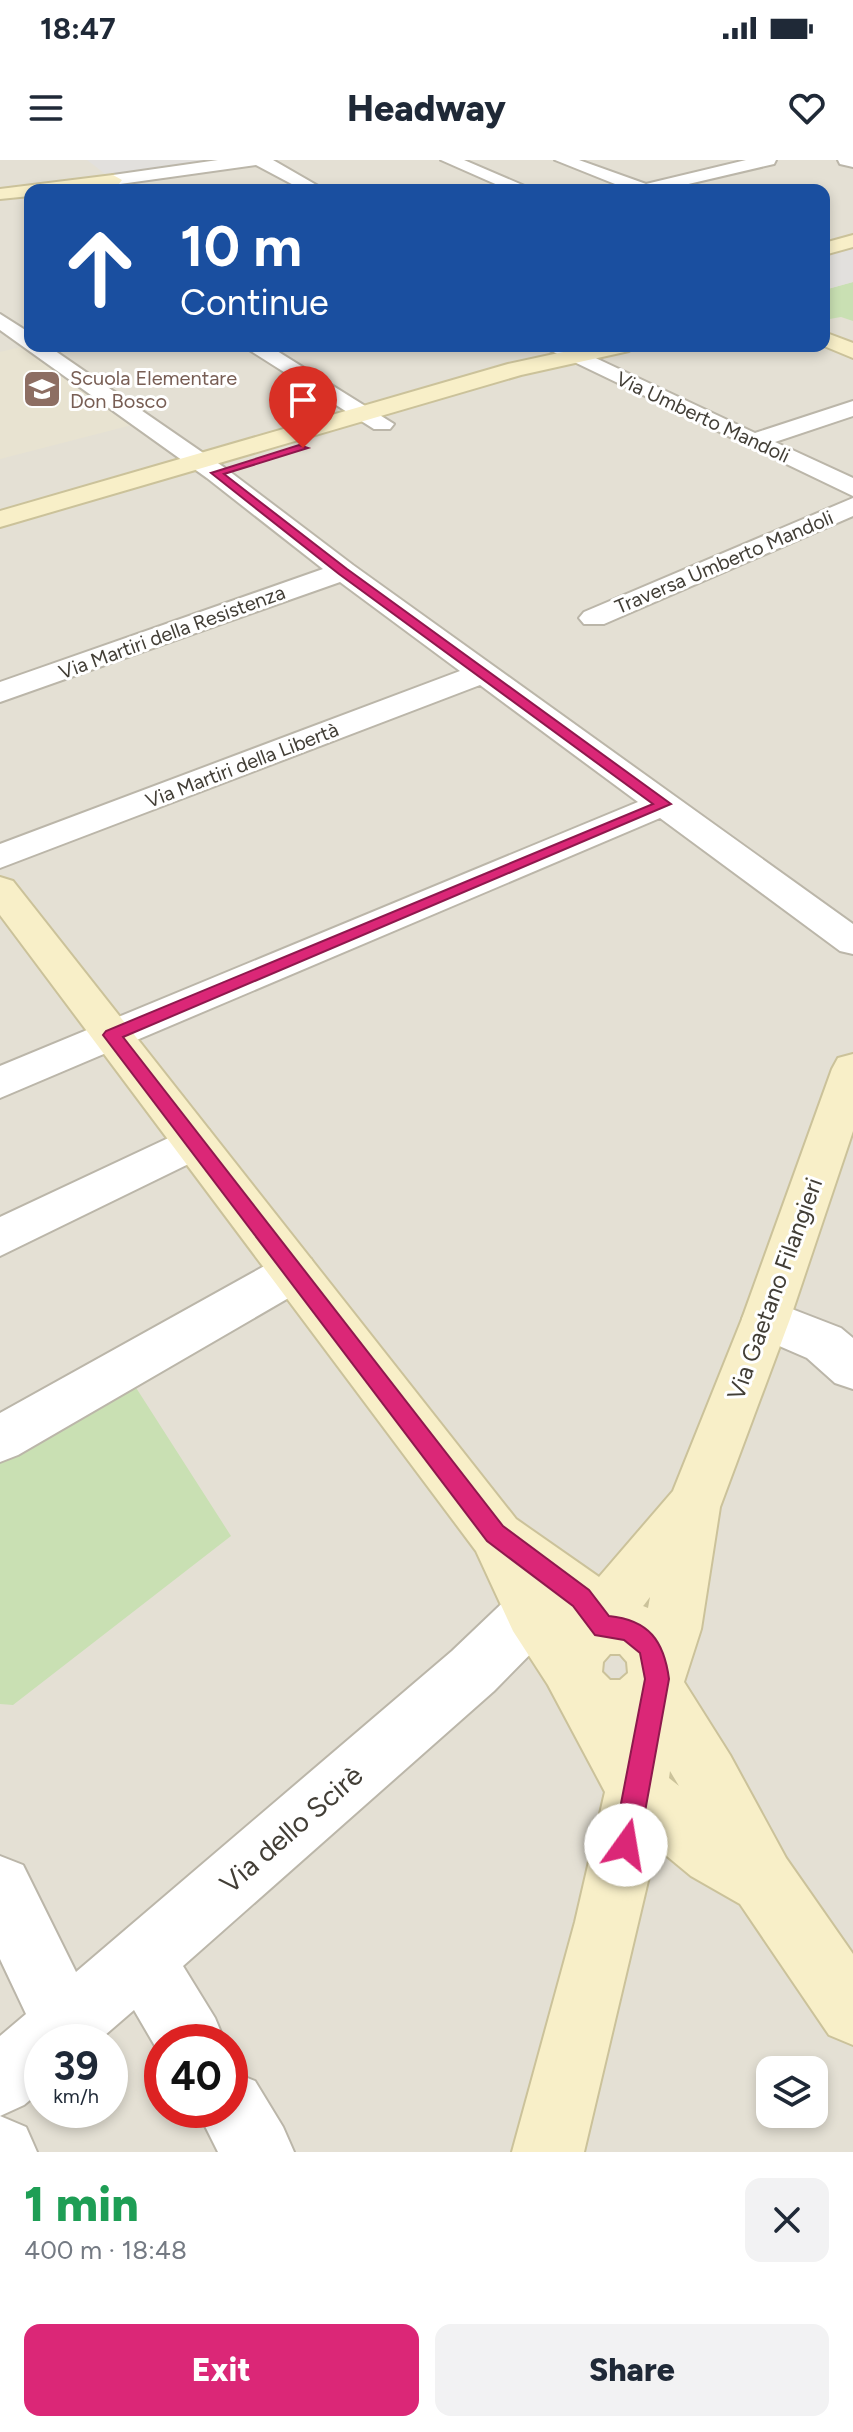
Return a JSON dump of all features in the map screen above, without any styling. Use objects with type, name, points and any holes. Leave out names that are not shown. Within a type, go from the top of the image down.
[{"type":"street","points":[[69,184],[257,160],[304,184]]},
{"type":"street","points":[[454,162],[481,160]]},
{"type":"street","points":[[563,160],[626,184]]},
{"type":"street","points":[[667,184],[768,160]]},
{"type":"street","points":[[846,160],[853,162]]},
{"type":"street","points":[[454,162],[510,184]]},
{"type":"street","points":[[0,197],[24,192]]},
{"type":"street","points":[[0,197],[24,195]]},
{"type":"street","points":[[830,247],[853,241]]},
{"type":"street","points":[[830,341],[853,351]]},
{"type":"street","points":[[44,352],[206,466],[343,571],[853,942]]},
{"type":"street","points":[[264,352],[373,418]]},
{"type":"street","name":"Via Umberto Mandoli","points":[[564,352],[853,488]]},
{"type":"street","points":[[0,519],[206,466],[373,418],[534,380],[577,358],[599,352]]},
{"type":"street","points":[[754,441],[853,408]]},
{"type":"street","points":[[0,540],[206,466]]},
{"type":"street","name":"Traversa Umberto Mandoli","points":[[594,618],[853,506]]},
{"type":"street","name":"Via Martiri della Resistenza","points":[[0,693],[343,571]]},
{"type":"street","name":"Via Martiri della Libertà","points":[[0,857],[483,673]]},
{"type":"street","points":[[0,1083],[663,804]]},
{"type":"street","points":[[0,889],[495,1533],[572,1612],[639,1636],[648,1645],[656,1679],[763,1881],[853,2011]]},
{"type":"street","name":"Via Gaetano Filangieri","points":[[548,2152],[603,1949],[638,1792],[656,1679],[673,1629],[693,1507],[766,1319],[853,1069]]},
{"type":"street","points":[[0,1238],[194,1142]]},
{"type":"street","points":[[0,1439],[294,1272]]},
{"type":"street","points":[[766,1319],[843,1349]]},
{"type":"street","name":"Via Gaetano Filangieri","points":[[580,1686],[576,1649],[582,1639],[572,1612],[624,1586],[693,1507]]},
{"type":"street","name":"Via dello Scirè","points":[[66,2024],[473,1671],[572,1612]]},
{"type":"street","points":[[580,1686],[610,1710],[624,1710],[646,1700],[656,1679]]},
{"type":"street","points":[[580,1686],[638,1792],[713,1854],[763,1881]]},
{"type":"street","points":[[0,1888],[47,2024]]},
{"type":"street","points":[[141,1960],[180,2024]]},
{"type":"street","name":"Via dello Scirè","points":[[0,2081],[24,2060]]},
{"type":"street","points":[[243,2128],[258,2152]]},
{"type":"shaded area","points":[[0,160],[853,160],[853,2152],[0,2152]]},
{"type":"shaded area","points":[[87,160],[225,160],[113,180]]},
{"type":"shaded area","points":[[853,247],[853,282],[830,288],[830,253]]},
{"type":"shaded area","name":"Scuola Elementare Don Bosco","points":[[24,346],[24,352],[38,352],[132,425],[0,459],[0,352]]},
{"type":"green space","points":[[853,282],[853,321],[841,317],[830,319],[830,288]]},
{"type":"green space","points":[[133,1383],[231,1536],[13,1705],[0,1704],[0,1461]]},
{"type":"place","name":"Scuola Elementare Don Bosco","points":[[42,389]]},
{"type":"route","points":[[303,448],[216,473],[343,571],[663,804],[112,1035],[495,1533],[581,1598],[603,1627],[628,1629],[648,1645],[654,1656],[657,1679],[626,1845]]}]
